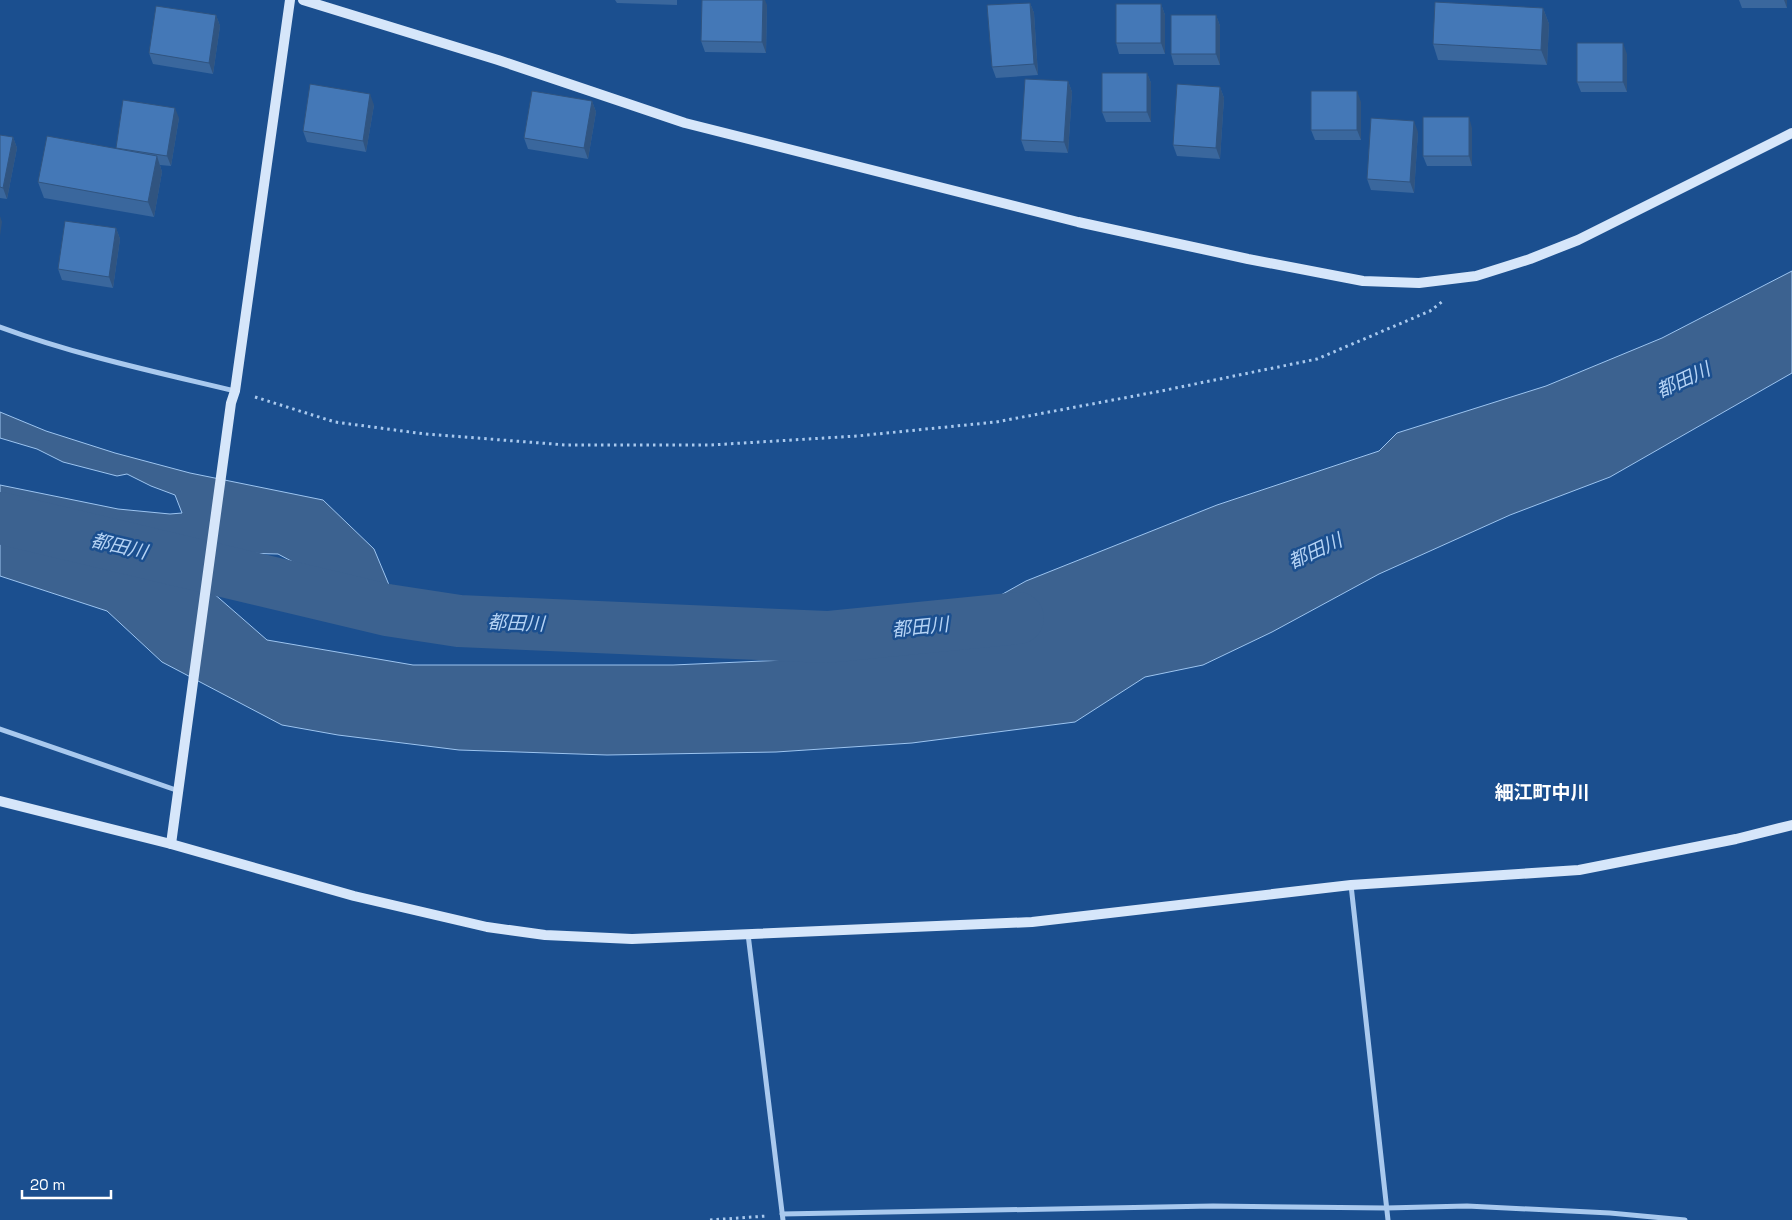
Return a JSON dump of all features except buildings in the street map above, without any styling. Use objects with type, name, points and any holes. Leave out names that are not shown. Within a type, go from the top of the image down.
[{"type":"street","points":[[170,844],[231,402],[235,391],[290,0]]},
{"type":"street","points":[[303,0],[498,60],[685,123],[1078,222],[1248,259],[1363,281],[1419,283],[1476,276],[1530,259],[1586,236],[1792,134]]},
{"type":"street","points":[[0,327],[33,339],[98,357],[235,391]]},
{"type":"street","points":[[0,729],[176,790]]},
{"type":"street","points":[[0,800],[170,844],[354,896],[487,927],[545,935],[632,939],[1032,922],[1351,886],[1579,870],[1736,839],[1792,825]]},
{"type":"street","points":[[1351,886],[1388,1217]]},
{"type":"street","points":[[748,934],[782,1217],[1213,1206],[1386,1208],[1476,1206],[1610,1213],[1685,1220]]},
{"type":"path","points":[[235,391],[335,422],[425,434],[566,445],[711,445],[857,436],[996,422],[1317,359],[1430,311],[1445,300]]},
{"type":"path","points":[[710,1220],[782,1217]]},
{"type":"water","points":[[1792,271],[1792,373],[1610,477],[1510,515],[1379,574],[1272,632],[1203,665],[1145,677],[1075,722],[912,743],[776,752],[607,755],[459,750],[338,735],[282,725],[162,662],[107,611],[0,576],[0,485],[118,509],[170,514],[182,513],[175,495],[127,474],[117,476],[63,462],[37,449],[0,438],[0,412],[46,431],[115,453],[190,473],[323,500],[374,549],[392,592],[323,578],[278,554],[165,551],[267,640],[413,665],[673,665],[853,657],[911,645],[1026,581],[1217,505],[1379,451],[1397,433],[1546,386],[1662,338]]},
{"type":"waterway","name":"都田川","points":[[0,518],[387,610],[459,621],[827,637],[1018,618]]},
{"type":"district","name":"細江町中川","points":[[1542,792]]}]
